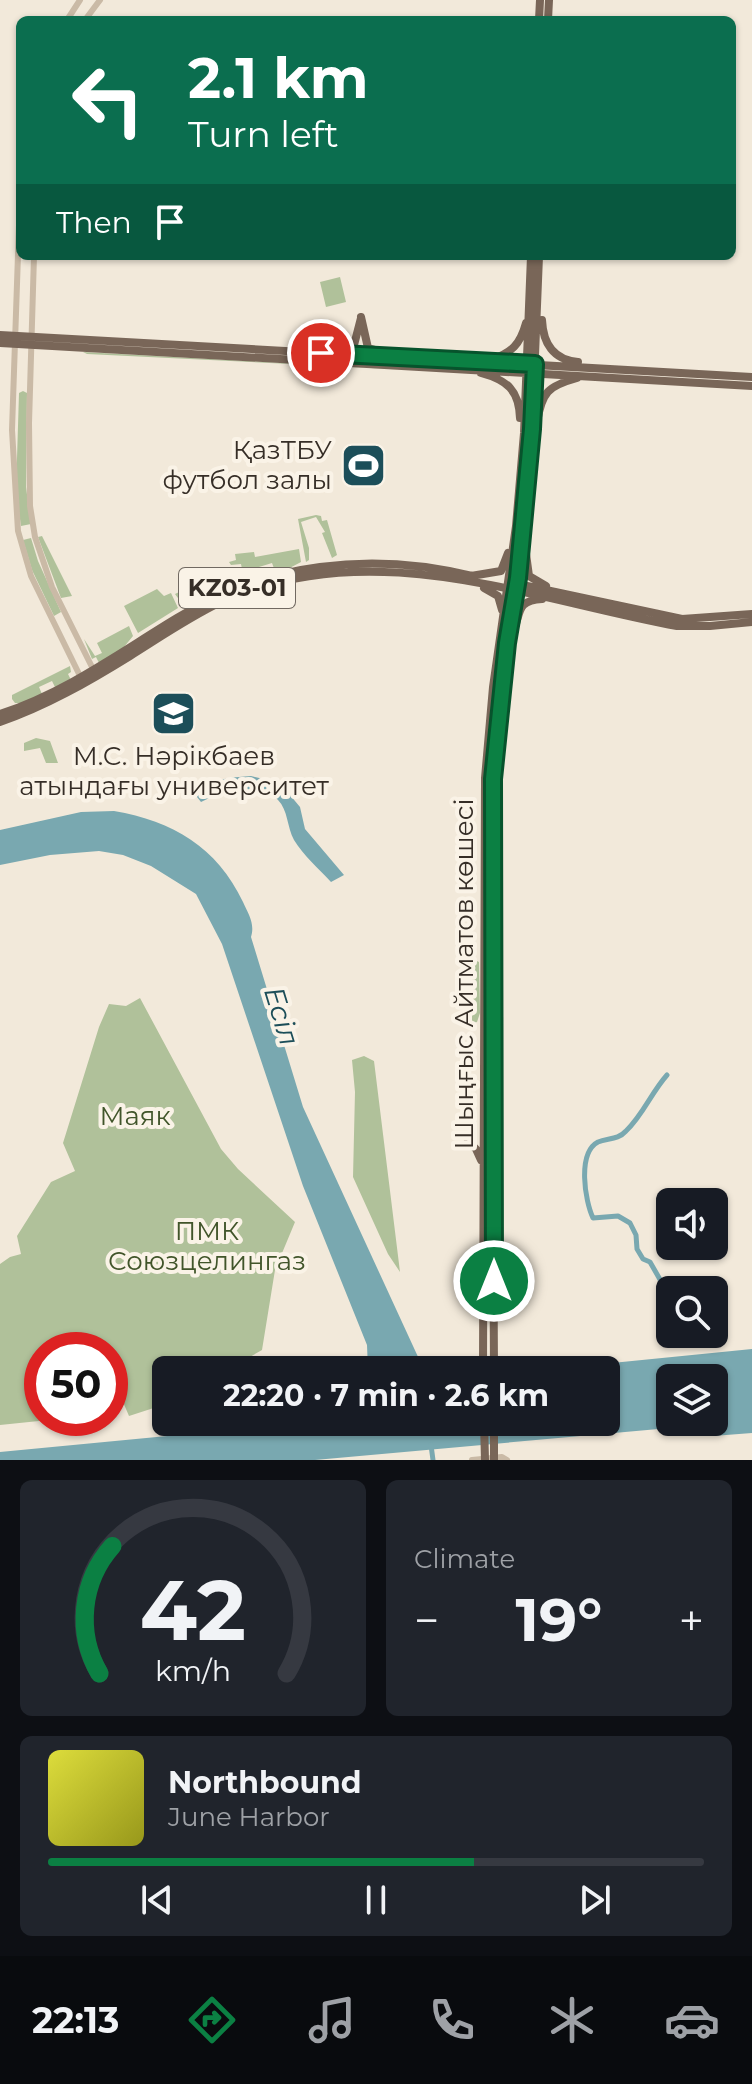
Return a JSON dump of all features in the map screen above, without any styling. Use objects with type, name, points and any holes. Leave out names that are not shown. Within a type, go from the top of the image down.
[{"type":"main road","name":"Шыңғыс Айтматов көшесі","points":[[531,260],[531,368]]},
{"type":"main road","name":"Шыңғыс Айтматов көшесі","points":[[494,1356],[491,821],[496,740],[528,431],[539,260]]},
{"type":"main road","points":[[538,309],[548,346],[557,355],[592,371]]},
{"type":"main road","points":[[321,353],[352,347],[361,317],[368,348],[399,357]]},
{"type":"main road","points":[[487,361],[514,349],[529,320]]},
{"type":"main road","points":[[0,335],[32,342],[465,369],[592,371],[723,380],[752,386]]},
{"type":"main road","points":[[0,343],[15,340]]},
{"type":"main road","points":[[32,342],[487,361],[531,368]]},
{"type":"main road","points":[[465,369],[509,384],[528,431],[537,421],[540,403],[548,390],[592,371]]},
{"type":"main road","points":[[723,380],[752,377]]},
{"type":"main road","points":[[471,576],[501,571],[519,529]]},
{"type":"main road","points":[[519,529],[529,576],[569,595]]},
{"type":"main road","name":"KZ03-01","points":[[96,673],[179,617],[214,598],[283,573],[361,563],[419,566],[471,576],[546,598],[677,626],[752,622]]},
{"type":"main road","name":"KZ03-01","points":[[0,722],[34,709],[218,603],[267,585],[316,574],[354,570],[418,572],[569,595],[682,619],[752,614]]},
{"type":"main road","points":[[453,578],[495,593],[502,610],[502,624]]},
{"type":"main road","name":"Шыңғыс Айтматов көшесі","points":[[483,1356],[484,807],[493,687],[502,624],[512,586]]},
{"type":"main road","points":[[507,643],[517,626],[522,605],[529,600],[546,598]]},
{"type":"main road","name":"KZ03-01","points":[[0,714],[82,681]]},
{"type":"main road","points":[[468,1141],[476,1149],[483,1168]]},
{"type":"main road","points":[[484,1436],[485,1460]]},
{"type":"main road","points":[[494,1436],[494,1460]]},
{"type":"street","points":[[81,0],[89,2],[91,11]]},
{"type":"street","points":[[88,16],[100,0]]},
{"type":"street","points":[[19,260],[13,460],[18,531],[31,576],[82,681]]},
{"type":"street","points":[[34,260],[28,468],[33,525],[52,587],[96,673]]},
{"type":"street","points":[[19,280],[26,286],[33,282]]},
{"type":"street","points":[[14,395],[21,389],[31,393]]},
{"type":"street","points":[[59,635],[67,636],[73,627]]},
{"type":"street","points":[[472,1460],[502,1457],[507,1460]]},
{"type":"green space","points":[[340,277],[346,302],[326,307],[320,282]]},
{"type":"green space","points":[[83,352],[411,370],[87,354]]},
{"type":"green space","points":[[19,393],[27,393],[26,487],[31,524],[21,526],[16,491]]},
{"type":"green space","name":"ҚазТБУ футбол залы","points":[[369,446],[377,479],[357,484],[349,451]]},
{"type":"green space","points":[[321,516],[322,521],[327,520],[337,555],[332,558],[322,533],[325,532],[316,517],[301,522],[309,548],[309,560],[306,562],[298,519]]},
{"type":"green space","points":[[42,536],[72,596],[61,598],[38,537]]},
{"type":"green space","points":[[31,538],[61,612],[54,616],[32,570],[23,540]]},
{"type":"green space","points":[[299,549],[301,562],[284,571],[275,571],[272,563],[259,567],[262,575],[250,581],[231,580],[233,573],[242,569],[241,564],[231,565],[229,562],[236,560],[235,554],[254,552],[255,557]]},
{"type":"green space","points":[[202,581],[203,596],[183,605],[175,594]]},
{"type":"green space","points":[[157,589],[164,596],[171,593],[178,608],[138,633],[124,606]]},
{"type":"green space","points":[[129,626],[133,636],[119,653],[100,665],[96,657],[92,659],[84,639],[95,656],[102,653],[97,643]]},
{"type":"green space","points":[[70,666],[71,672],[68,674],[71,680],[55,687],[52,681],[39,687],[42,694],[27,703],[15,703],[12,699],[12,695]]},
{"type":"green space","points":[[36,738],[50,741],[58,763],[46,763],[40,748],[24,751],[24,743]]},
{"type":"green space","points":[[472,959],[479,962],[480,1013],[477,1022],[472,1023]]},
{"type":"green space","points":[[140,998],[221,1149],[295,1222],[275,1270],[262,1350],[252,1356],[152,1356],[152,1409],[129,1416],[128,1332],[24,1332],[24,1423],[0,1425],[0,1264],[21,1254],[17,1236],[51,1182],[75,1171],[63,1143],[109,1004],[126,1006]]},
{"type":"green space","points":[[364,1056],[374,1061],[400,1272],[388,1254],[353,1177],[355,1092],[352,1060]]},
{"type":"water","points":[[251,776],[280,783],[300,807],[305,829],[344,875],[331,882],[306,856],[294,840],[281,804],[271,795],[262,791],[241,790],[201,802],[193,792],[227,778]]},
{"type":"water","points":[[114,811],[174,830],[206,852],[232,883],[251,920],[251,937],[303,1107],[418,1356],[367,1356],[367,1345],[303,1186],[222,944],[196,894],[151,866],[123,855],[99,851],[50,855],[0,865],[0,830],[81,812]]},
{"type":"water","points":[[752,1349],[752,1433],[728,1435],[728,1364],[656,1364],[656,1429],[620,1432],[620,1362]]},
{"type":"water","points":[[168,1436],[581,1436],[315,1460],[0,1460],[0,1452]]},
{"type":"waterway","points":[[658,1276],[637,1249],[636,1235],[630,1223],[618,1216],[593,1218],[587,1200],[585,1166],[591,1148],[598,1142],[623,1134],[667,1075]]},
{"type":"waterway","points":[[431,1445],[433,1460]]},
{"type":"place","name":"ҚазТБУ футбол залы","points":[[363,465]]},
{"type":"place","name":"М.С. Нәрікбаев атындағы университет","points":[[174,713]]},
{"type":"route","points":[[321,353],[535,364],[518,578],[507,643],[491,821],[494,1281]]},
{"type":"water label","name":"Есіл","points":[[282,1016]]},
{"type":"park label","name":"Маяк","points":[[135,1116]]},
{"type":"park label","name":"ПМК Союзцелингаз","points":[[207,1246]]}]
